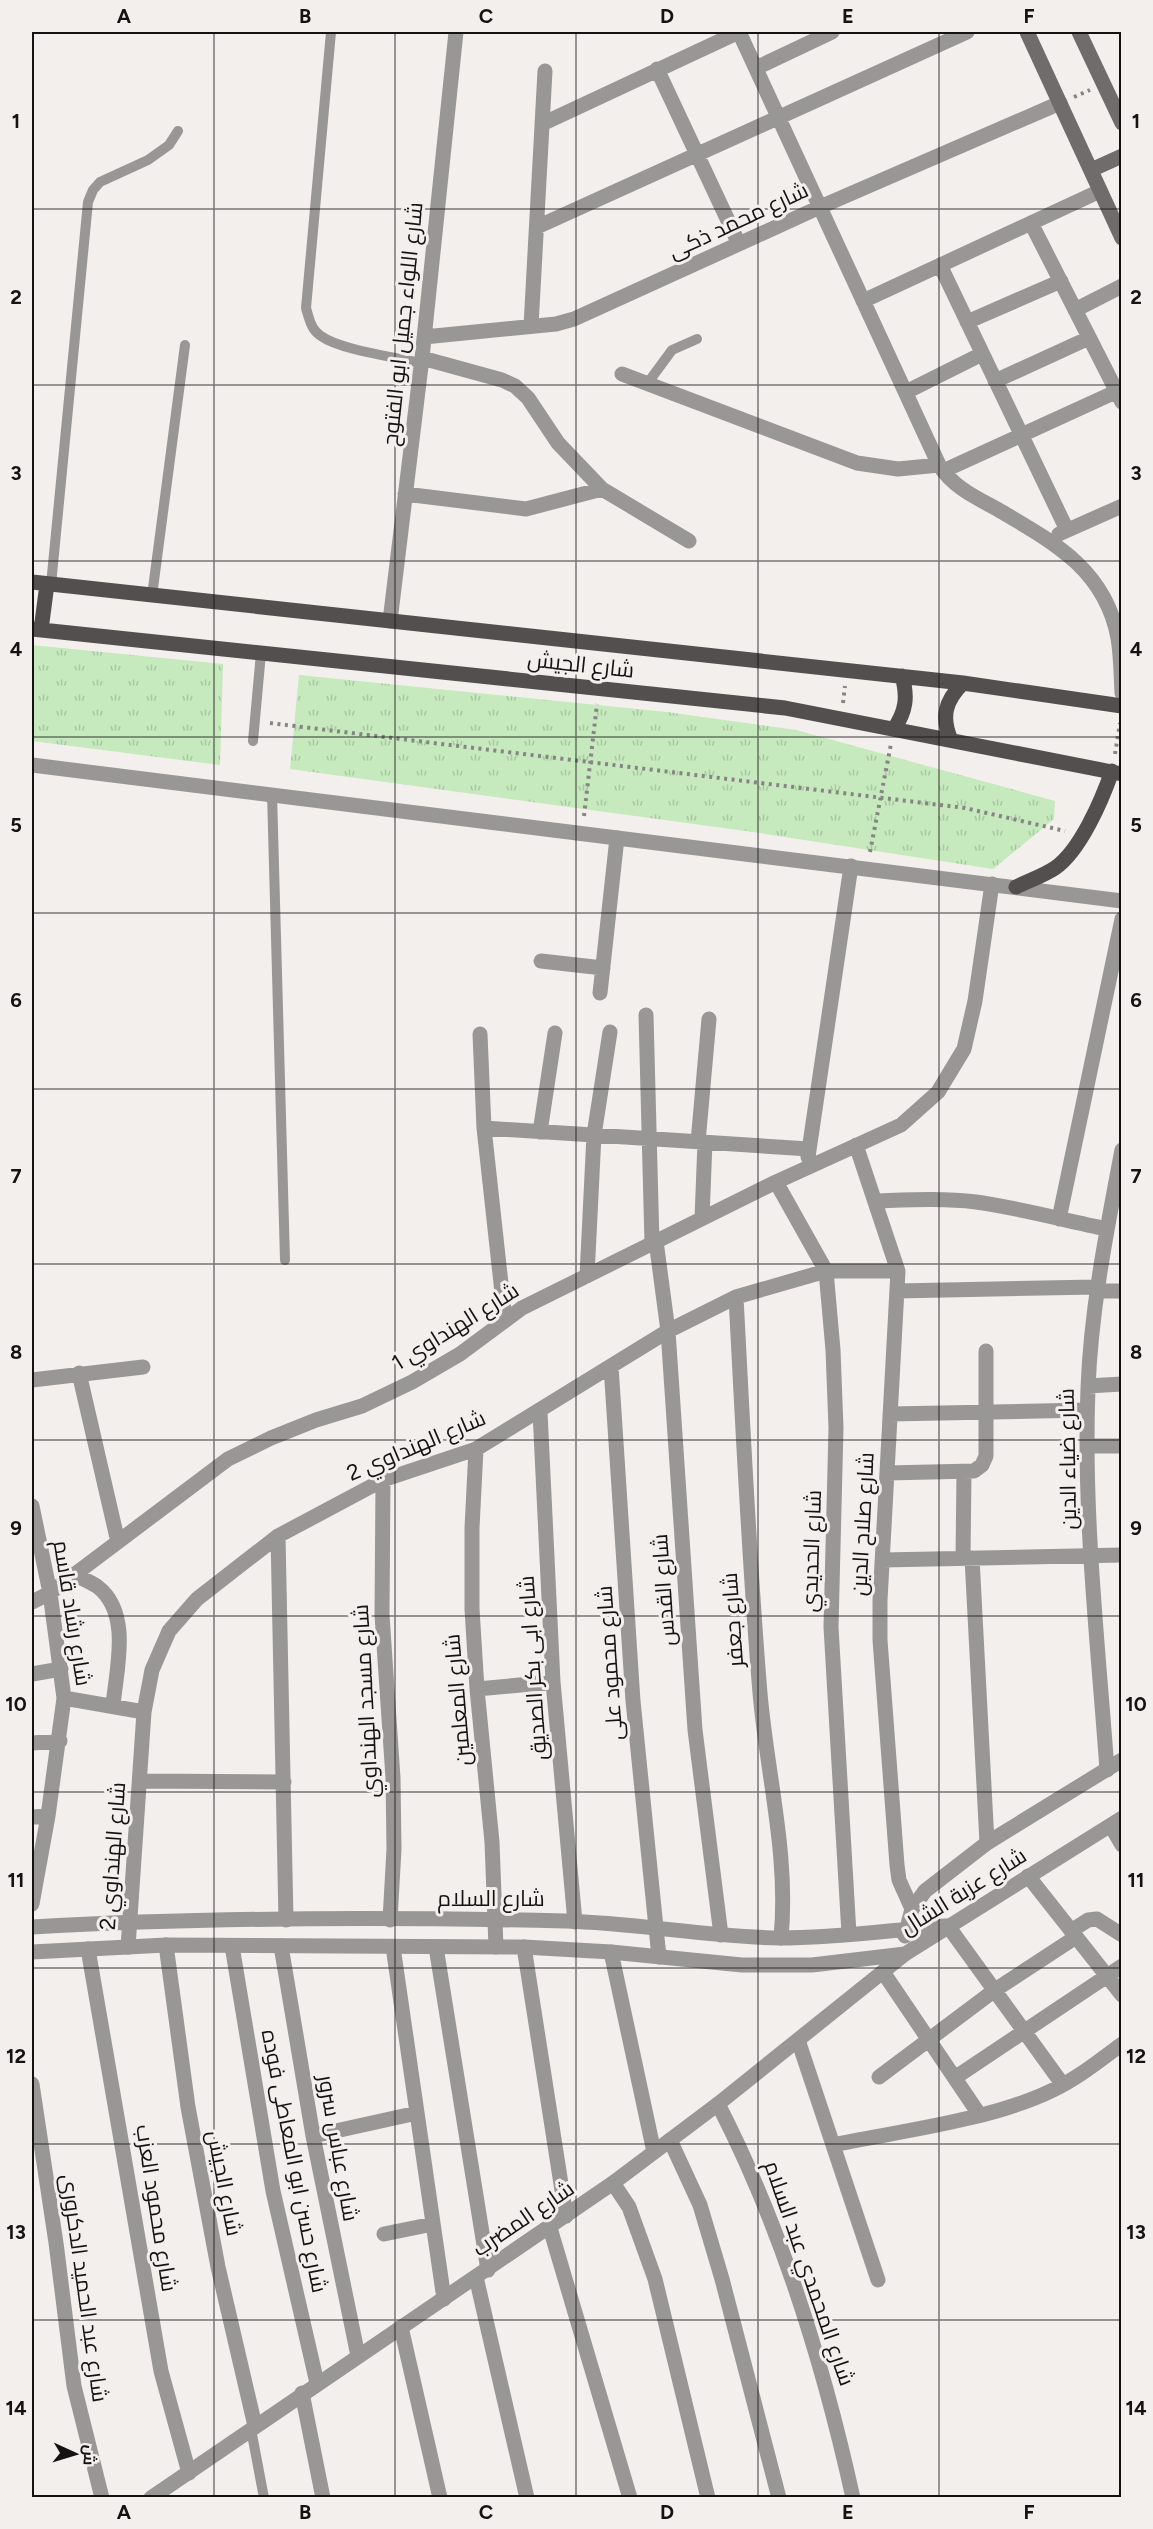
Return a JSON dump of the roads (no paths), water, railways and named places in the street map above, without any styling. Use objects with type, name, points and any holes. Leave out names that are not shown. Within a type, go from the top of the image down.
[{"type":"main road","points":[[1028,32],[1122,238]]},
{"type":"main road","points":[[1079,32],[1122,123]]},
{"type":"main road","points":[[1091,170],[1122,156]]},
{"type":"main road","points":[[36,629],[43,584]]},
{"type":"main road","name":"شارع الجيش","points":[[43,584],[963,683],[1121,713]]},
{"type":"main road","name":"شارع الجيش","points":[[36,629],[785,708],[1117,772]]},
{"type":"main road","points":[[894,729],[902,718],[906,704],[906,690],[902,676]]},
{"type":"main road","points":[[951,740],[945,726],[945,710],[951,695],[963,683]]},
{"type":"main road","points":[[1016,887],[1056,868],[1070,853],[1117,772]]},
{"type":"street","name":"شارع اللواء جميل ابو الفتوح","points":[[390,621],[422,361],[456,32]]},
{"type":"street","points":[[542,123],[739,32],[941,468],[954,484],[1047,539],[1075,560],[1095,582],[1109,609],[1118,638],[1122,693]]},
{"type":"street","points":[[756,68],[832,32]]},
{"type":"street","points":[[537,227],[967,32]]},
{"type":"street","points":[[657,69],[739,244]]},
{"type":"street","points":[[531,326],[545,70]]},
{"type":"street","name":"شارع محمد ذكى","points":[[424,337],[531,326],[574,319],[820,207],[1060,103]]},
{"type":"street","points":[[863,301],[1100,191]]},
{"type":"street","points":[[622,374],[857,463],[898,468],[941,468],[1120,394],[1031,223]]},
{"type":"street","points":[[940,265],[1067,530]]},
{"type":"street","points":[[967,322],[1060,281]]},
{"type":"street","points":[[1075,310],[1122,286]]},
{"type":"street","points":[[995,381],[1089,338]]},
{"type":"street","points":[[906,392],[982,354]]},
{"type":"street","points":[[422,361],[502,380],[515,386],[528,398],[558,443],[602,489],[689,541]]},
{"type":"street","points":[[405,494],[526,509],[602,489]]},
{"type":"street","points":[[1047,539],[1122,506]]},
{"type":"street","points":[[32,765],[1122,901]]},
{"type":"street","points":[[600,993],[617,838]]},
{"type":"street","points":[[807,1168],[851,866]]},
{"type":"street","name":"شارع الهنداوي 1","points":[[32,1602],[50,1593],[228,1460],[271,1438],[316,1420],[362,1406],[412,1383],[460,1354],[522,1308],[776,1182],[901,1125],[938,1092],[964,1049],[975,1001],[992,884]]},
{"type":"street","points":[[1059,1219],[1122,919]]},
{"type":"street","points":[[541,961],[603,968]]},
{"type":"street","name":"شارع القدس","points":[[646,1015],[654,1242],[668,1331],[695,1730],[721,1935]]},
{"type":"street","points":[[702,1218],[702,1142],[709,1019]]},
{"type":"street","points":[[587,1276],[594,1135],[609,1032]]},
{"type":"street","points":[[540,1132],[555,1033]]},
{"type":"street","points":[[480,1034],[484,1128],[505,1320]]},
{"type":"street","points":[[484,1128],[809,1149]]},
{"type":"street","name":"شارع صلاح الدين","points":[[856,1145],[898,1271],[880,1640],[897,1864],[899,1880],[912,1909]]},
{"type":"street","name":"شارع ضياء الدين","points":[[1107,1770],[1091,1555],[1087,1410],[1096,1289],[1107,1229],[1118,1192],[1122,1150]]},
{"type":"street","name":"شارع الحديدي","points":[[776,1182],[826,1271],[833,1350],[836,1428],[831,1627],[849,1934]]},
{"type":"street","points":[[875,1201],[930,1199],[974,1202],[1107,1229]]},
{"type":"street","name":"شارع الهنداوي 2","points":[[128,1947],[144,1712],[152,1670],[169,1631],[197,1599],[278,1536],[383,1480],[476,1449],[540,1412],[668,1331],[736,1297],[826,1271],[898,1271]]},
{"type":"street","points":[[897,1291],[1096,1289],[1122,1291]]},
{"type":"street","name":"شارع جعفر","points":[[736,1297],[760,1693],[770,1780],[783,1861],[785,1900],[781,1938]]},
{"type":"street","points":[[887,1473],[964,1472],[974,1471],[982,1465],[986,1456],[986,1351]]},
{"type":"street","name":"شارع محمود على","points":[[611,1366],[633,1701],[659,1957]]},
{"type":"street","points":[[32,1380],[143,1367]]},
{"type":"street","points":[[79,1374],[118,1542]]},
{"type":"street","points":[[1088,1386],[1122,1384]]},
{"type":"street","points":[[890,1414],[1087,1410]]},
{"type":"street","name":"شارع ابى بكر الصديق","points":[[540,1412],[553,1682],[575,1922]]},
{"type":"street","points":[[1087,1446],[1122,1446]]},
{"type":"street","name":"شارع المعلمين","points":[[476,1449],[472,1528],[477,1689],[492,1842],[496,1947]]},
{"type":"street","points":[[964,1472],[987,1843]]},
{"type":"street","name":"شارع مسجد الهنداوي","points":[[383,1480],[382,1615],[393,1778],[390,1920]]},
{"type":"street","name":"شارع رشاد قاسم","points":[[32,1506],[50,1593],[64,1698],[60,1741],[32,1904]]},
{"type":"street","points":[[278,1536],[286,1920]]},
{"type":"street","points":[[883,1560],[1122,1555]]},
{"type":"street","points":[[73,1574],[98,1587],[110,1601],[117,1617],[119,1635],[113,1706]]},
{"type":"street","points":[[32,1674],[61,1669]]},
{"type":"street","points":[[477,1689],[553,1682]]},
{"type":"street","points":[[64,1698],[144,1712]]},
{"type":"street","points":[[32,1743],[60,1741]]},
{"type":"street","name":"شارع عزبة الشال","points":[[905,1954],[905,1929],[912,1909],[925,1891],[987,1843],[1122,1760]]},
{"type":"street","points":[[140,1780],[284,1782]]},
{"type":"street","points":[[32,1817],[48,1816]]},
{"type":"street","points":[[1116,1822],[1122,1845]]},
{"type":"street","name":"شارع عزبة الشال","points":[[905,1954],[1116,1822]]},
{"type":"street","points":[[1028,1876],[1122,1995]]},
{"type":"street","name":"شارع السلام","points":[[32,1927],[130,1922],[495,1919],[575,1922],[781,1938],[948,1926]]},
{"type":"street","points":[[879,2078],[928,2038],[1073,1934],[1088,1920],[1097,1919],[1122,1935]]},
{"type":"street","points":[[948,1926],[1063,2085]]},
{"type":"street","points":[[32,1952],[166,1945],[524,1947],[611,1952],[742,1965],[813,1965],[905,1954]]},
{"type":"street","name":"شارع الجيش","points":[[166,1945],[188,2107],[218,2267],[253,2428]]},
{"type":"street","name":"شارع حسن ابو المعاطى فوده","points":[[232,1946],[273,2191],[317,2383]]},
{"type":"street","name":"شارع عباس سرور","points":[[281,1946],[313,2136],[358,2356]]},
{"type":"street","points":[[393,1947],[444,2299]]},
{"type":"street","points":[[436,1947],[482,2273],[527,2498]]},
{"type":"street","points":[[524,1947],[567,2216]]},
{"type":"street","name":"شارع محمود العزب","points":[[88,1948],[161,2371],[189,2473]]},
{"type":"street","points":[[611,1952],[654,2152]]},
{"type":"street","name":"شارع المضرب","points":[[151,2498],[613,2183],[718,2104],[905,1954]]},
{"type":"street","points":[[956,2077],[1122,1966]]},
{"type":"street","points":[[883,1972],[979,2114]]},
{"type":"street","points":[[798,2040],[878,2280]]},
{"type":"street","points":[[833,2145],[979,2114],[1030,2100],[1063,2085],[1122,2044]]},
{"type":"street","name":"شارع عبد الحميد الدكرورى","points":[[32,2084],[56,2243],[74,2386],[102,2498]]},
{"type":"street","name":"شارع المحمدي عبد السلام","points":[[718,2104],[742,2152],[802,2306],[834,2411],[853,2498]]},
{"type":"street","points":[[313,2136],[417,2113]]},
{"type":"street","points":[[670,2140],[700,2205],[722,2279],[779,2498]]},
{"type":"street","points":[[613,2183],[629,2207],[655,2279],[708,2498]]},
{"type":"street","points":[[384,2234],[434,2224]]},
{"type":"street","points":[[550,2228],[630,2498]]},
{"type":"street","points":[[401,2327],[440,2498]]},
{"type":"street","points":[[302,2393],[323,2498]]},
{"type":"lane","points":[[331,32],[306,308],[310,323],[320,336],[334,343],[422,361]]},
{"type":"lane","points":[[43,584],[88,202],[93,190],[100,182],[148,160],[169,145],[178,131]]},
{"type":"lane","points":[[647,384],[672,350],[697,339]]},
{"type":"lane","points":[[152,596],[185,345]]},
{"type":"lane","points":[[253,741],[261,653]]},
{"type":"lane","points":[[272,794],[285,1260]]},
{"type":"lane","points":[[253,2428],[264,2498]]}]
